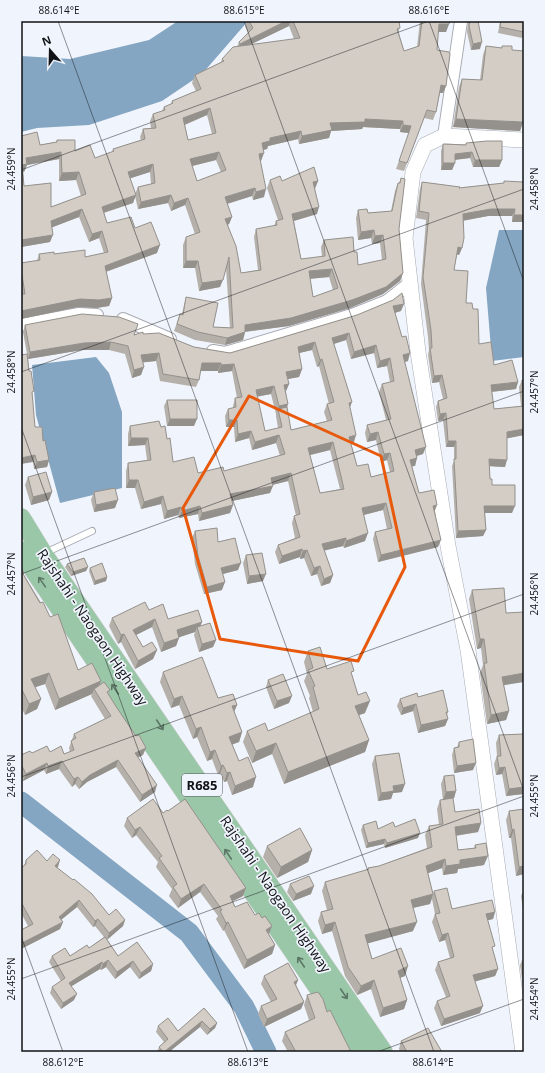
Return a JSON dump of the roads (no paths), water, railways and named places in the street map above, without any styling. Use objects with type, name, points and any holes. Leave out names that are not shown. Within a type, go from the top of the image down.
[{"type":"main road","name":"Rajshahi - Naogaon Highway","points":[[21,518],[32,557],[362,1052]]},
{"type":"main road","name":"Rajshahi - Naogaon Highway","points":[[32,557],[383,1052]]},
{"type":"street","points":[[444,136],[461,21]]},
{"type":"street","points":[[524,140],[444,136],[425,145],[413,172],[405,238],[418,352],[448,546],[468,650],[524,1052]]},
{"type":"street","points":[[201,349],[225,353],[257,345],[352,315],[387,301],[410,283]]},
{"type":"street","points":[[21,325],[79,314],[118,317],[180,342]]},
{"type":"lane","points":[[32,557],[92,531]]},
{"type":"water","points":[[178,21],[248,21],[202,74],[162,101],[89,125],[37,128],[21,132],[21,56],[70,59],[149,40]]},
{"type":"water","points":[[499,230],[524,230],[524,357],[492,361],[486,288]]},
{"type":"water","points":[[96,357],[109,373],[122,412],[122,488],[60,503],[36,415],[32,365]]},
{"type":"waterway","points":[[21,802],[189,933],[244,1007],[266,1052]]}]
